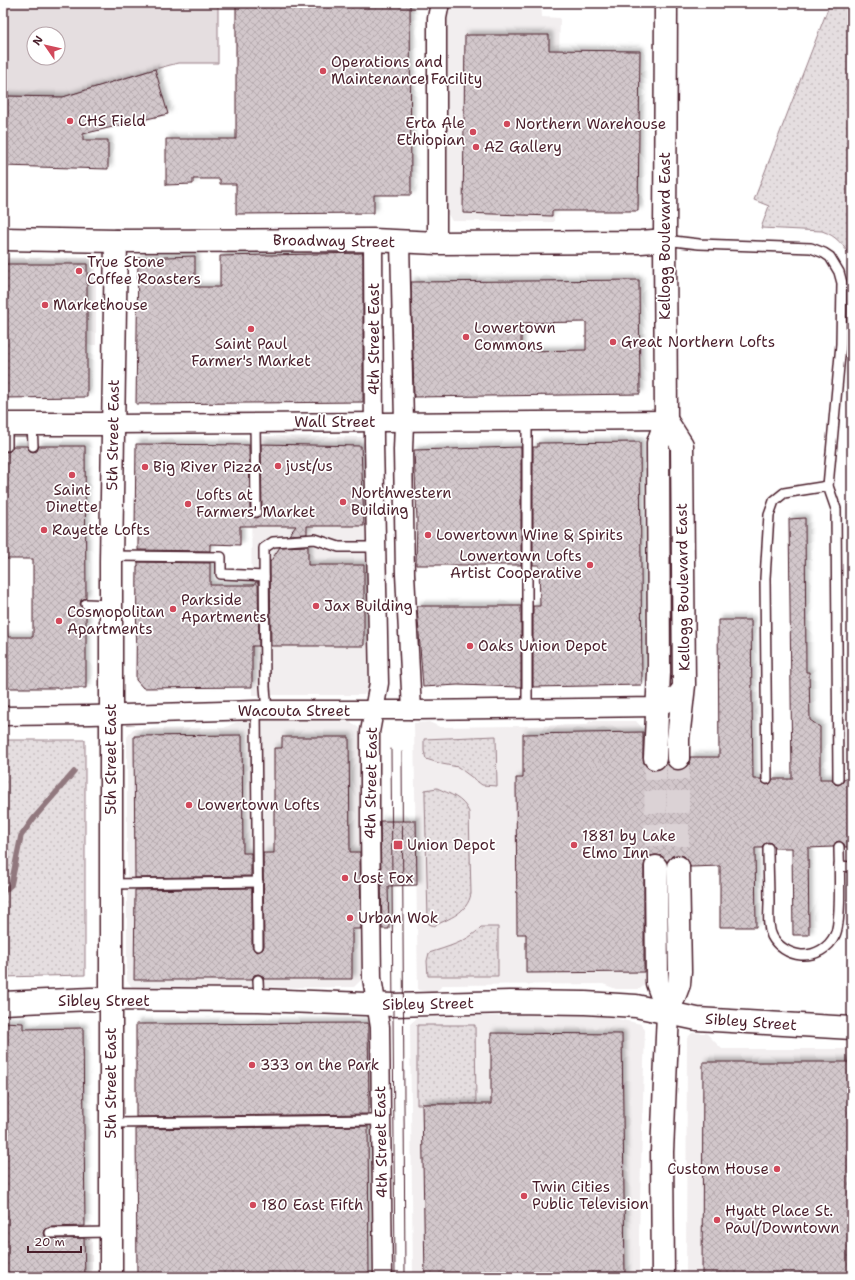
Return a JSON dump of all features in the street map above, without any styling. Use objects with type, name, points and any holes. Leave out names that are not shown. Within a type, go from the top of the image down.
[{"type":"main road","name":"Kellogg Boulevard East","points":[[655,758],[659,672],[658,443],[666,420],[664,240],[666,3]]},
{"type":"main road","name":"Broadway Street","points":[[3,239],[373,240],[437,242],[641,242],[664,240]]},
{"type":"main road","name":"5th Street East","points":[[111,1277],[111,556],[116,240]]},
{"type":"main road","name":"Kellogg Boulevard East","points":[[666,420],[682,445],[684,685],[678,739],[678,758]]},
{"type":"main road","name":"Wall Street","points":[[5,424],[113,424]]},
{"type":"main road","points":[[656,867],[657,983],[668,1013]]},
{"type":"main road","points":[[663,1277],[662,1152],[668,1013],[679,984],[678,867]]},
{"type":"main road","name":"Sibley Street","points":[[3,1003],[111,1000],[258,990],[377,1005],[510,1002],[585,1003],[636,1006],[697,1019],[852,1028]]},
{"type":"street","points":[[437,242],[437,18],[440,3]]},
{"type":"street","name":"4th Street East","points":[[373,240],[378,682],[370,732],[370,829],[372,978],[380,1027],[383,1277]]},
{"type":"street","name":"4th Street East","points":[[400,241],[404,422],[405,574],[412,710]]},
{"type":"street","name":"Wall Street","points":[[113,424],[666,420]]},
{"type":"street","points":[[657,707],[671,700],[678,694],[684,685]]},
{"type":"street","name":"Wacouta Street","points":[[3,716],[261,710],[657,707]]},
{"type":"lane","points":[[664,240],[706,245],[811,248],[830,257],[835,263],[842,283],[840,344],[828,486],[836,509],[838,779]]},
{"type":"lane","points":[[527,421],[527,708]]},
{"type":"lane","points":[[255,423],[256,512]]},
{"type":"lane","points":[[5,424],[6,446]]},
{"type":"lane","points":[[32,424],[32,446]]},
{"type":"lane","points":[[767,779],[765,578],[768,515],[774,501],[784,493],[828,486]]},
{"type":"lane","points":[[258,946],[261,710],[265,688],[264,548],[274,542],[315,540],[339,547],[377,547]]},
{"type":"lane","points":[[111,556],[221,557],[221,574],[264,576]]},
{"type":"lane","points":[[86,604],[111,606]]},
{"type":"lane","points":[[768,848],[769,921],[772,935],[778,944],[786,950],[796,955],[806,955],[818,953],[835,935],[839,919],[839,847]]},
{"type":"lane","points":[[839,866],[852,867]]},
{"type":"lane","points":[[111,884],[258,882]]},
{"type":"lane","points":[[112,1124],[380,1120]]},
{"type":"lane","points":[[50,1232],[111,1232]]},
{"type":"shaded area","points":[[3,3],[218,3],[218,63],[178,63],[63,97],[3,96]]},
{"type":"shaded area","name":"Northern Warehouse","points":[[449,3],[541,3],[542,17],[560,18],[554,222],[452,221],[446,211],[446,14]]},
{"type":"shaded area","points":[[830,3],[850,3],[852,259],[840,242],[822,231],[761,228],[769,206],[754,200]]},
{"type":"shaded area","name":"Markethouse","points":[[3,258],[90,258],[96,266],[96,345],[3,345]]},
{"type":"shaded area","points":[[251,436],[366,437],[371,684],[364,695],[252,695]]},
{"type":"shaded area","points":[[241,720],[351,722],[360,729],[362,979],[354,987],[154,988],[137,992],[127,981],[127,737],[133,729],[224,728]]},
{"type":"shaded area","points":[[590,721],[636,721],[644,730],[644,985],[640,989],[616,989],[603,984],[443,985],[435,993],[418,990],[414,723],[429,722],[440,727],[586,725]]},
{"type":"shaded area","points":[[496,736],[497,786],[482,785],[458,767],[426,759],[424,739]]},
{"type":"shaded area","points":[[3,740],[85,740],[85,975],[3,977]]},
{"type":"shaded area","points":[[437,788],[460,800],[469,812],[471,894],[469,901],[462,910],[434,926],[429,924],[428,919],[425,790]]},
{"type":"shaded area","points":[[481,927],[498,927],[498,976],[428,976],[427,961],[429,953],[470,937]]},
{"type":"shaded area","name":"Twin Cities Public Television","points":[[591,1013],[641,1024],[645,1030],[639,1277],[413,1277],[410,1024],[417,1018]]},
{"type":"shaded area","points":[[417,1025],[475,1025],[476,1104],[417,1104]]},
{"type":"shaded area","name":"Custom House","points":[[692,1033],[706,1033],[722,1049],[852,1049],[852,1277],[686,1277],[687,1038]]},
{"type":"shaded area","points":[[92,1225],[92,1277],[46,1277],[45,1226]]},
{"type":"building","name":"Operations and Maintenance Facility","points":[[236,3],[410,3],[411,195],[374,195],[374,213],[236,214],[236,184],[220,184],[220,179],[193,179],[193,184],[166,185],[166,139],[236,139]]},
{"type":"building","points":[[465,35],[549,35],[549,50],[640,51],[638,211],[552,211],[552,216],[463,213]]},
{"type":"building","name":"CHS Field","points":[[155,69],[168,114],[83,134],[83,140],[108,140],[108,169],[3,166],[3,96],[63,97]]},
{"type":"building","name":"Saint Paul Farmer's Market","points":[[363,253],[363,402],[136,404],[138,258],[195,256],[195,287],[220,287],[220,256]]},
{"type":"building","name":"Markethouse","points":[[3,264],[87,264],[87,397],[3,398]]},
{"type":"building","points":[[639,280],[640,394],[414,397],[411,282]],"holes":[[[586,322],[586,350],[521,351],[521,323]]]},
{"type":"building","points":[[640,442],[642,685],[533,687],[533,606],[540,606],[539,565],[533,565],[533,447],[538,447],[538,443]]},
{"type":"building","points":[[136,444],[249,445],[250,512],[251,515],[256,518],[259,517],[262,512],[261,444],[361,446],[364,526],[307,526],[307,534],[289,535],[296,526],[240,526],[240,545],[210,544],[210,551],[138,550],[138,529],[135,529]]},
{"type":"building","points":[[13,446],[27,446],[28,450],[33,452],[37,451],[39,446],[85,446],[86,598],[81,600],[80,604],[82,609],[86,610],[86,688],[3,688],[3,637],[33,637],[33,559],[3,559],[3,450],[7,452],[10,451]]},
{"type":"building","points":[[521,447],[521,565],[416,565],[417,520],[414,450]]},
{"type":"building","name":"Union Depot","points":[[805,518],[806,672],[809,672],[810,720],[820,727],[820,779],[832,779],[835,784],[838,785],[843,782],[844,779],[852,779],[852,847],[845,847],[844,844],[839,841],[836,842],[833,847],[808,848],[809,935],[793,935],[792,848],[774,848],[771,843],[768,842],[763,845],[762,848],[755,848],[756,927],[720,927],[720,866],[690,867],[688,860],[684,856],[672,856],[667,861],[662,856],[656,855],[649,856],[645,861],[644,867],[644,972],[526,973],[526,934],[517,934],[516,778],[523,778],[523,734],[643,732],[644,763],[648,768],[654,770],[661,769],[666,762],[671,769],[684,769],[689,765],[690,757],[719,757],[718,620],[751,620],[753,779],[761,779],[762,782],[767,785],[770,784],[773,779],[792,779],[789,519]]},
{"type":"building","name":"Jax Building","points":[[308,546],[308,565],[364,565],[364,646],[271,646],[270,562],[280,547]]},
{"type":"building","name":"Parkside Apartments","points":[[138,562],[210,563],[210,585],[254,585],[258,582],[259,646],[252,646],[252,687],[143,688],[136,680]]},
{"type":"building","name":"Oaks Union Depot","points":[[417,606],[521,606],[521,687],[458,685],[423,687]]},
{"type":"building","name":"Lowertown Lofts","points":[[242,735],[243,853],[251,853],[251,876],[135,878],[134,736]]},
{"type":"building","points":[[282,737],[349,737],[350,852],[360,852],[361,929],[352,929],[352,979],[264,979],[263,976],[258,974],[254,975],[252,980],[134,980],[135,890],[252,888],[252,946],[255,951],[258,952],[263,949],[263,853],[274,853],[274,748],[282,748]]},
{"type":"building","points":[[380,821],[416,821],[417,885],[388,886],[389,929],[382,929]]},
{"type":"building","points":[[3,1022],[23,1023],[23,1029],[83,1028],[85,1226],[50,1227],[45,1230],[44,1233],[45,1236],[50,1239],[84,1238],[85,1277],[3,1277]]},
{"type":"building","name":"333 on the Park","points":[[368,1023],[368,1114],[136,1117],[136,1024]]},
{"type":"building","name":"Twin Cities Public Television","points":[[491,1033],[622,1034],[625,1277],[425,1277],[422,1104],[491,1104]]},
{"type":"building","name":"Custom House","points":[[703,1062],[852,1062],[852,1277],[702,1277]]},
{"type":"building","name":"180 East Fifth","points":[[368,1126],[369,1277],[137,1277],[136,1129]]},
{"type":"waterway","points":[[3,892],[11,885],[21,836],[34,818],[74,772]]},
{"type":"tunnel","points":[[655,758],[656,867]]},
{"type":"tunnel","points":[[678,758],[678,867]]},
{"type":"tram line","points":[[391,749],[395,1277]]},
{"type":"tram line","points":[[402,752],[405,1277]]},
{"type":"place","name":"Operations and Maintenance Facility","points":[[323,71]]},
{"type":"place","name":"CHS Field","points":[[70,121]]},
{"type":"place","name":"Northern Warehouse","points":[[507,124]]},
{"type":"place","name":"Erta Ale Ethiopian","points":[[473,132]]},
{"type":"place","name":"AZ Gallery","points":[[476,147]]},
{"type":"place","name":"True Stone Coffee Roasters","points":[[79,271]]},
{"type":"place","name":"Markethouse","points":[[45,305]]},
{"type":"place","name":"Saint Paul Farmer's Market","points":[[251,329]]},
{"type":"place","name":"Lowertown Commons","points":[[466,337]]},
{"type":"place","name":"Great Northern Lofts","points":[[613,342]]},
{"type":"place","name":"just/us","points":[[278,466]]},
{"type":"place","name":"Big River Pizza","points":[[145,467]]},
{"type":"place","name":"Saint Dinette","points":[[72,475]]},
{"type":"place","name":"Northwestern Building","points":[[343,502]]},
{"type":"place","name":"Lofts at Farmers' Market","points":[[188,504]]},
{"type":"place","name":"Rayette Lofts","points":[[44,530]]},
{"type":"place","name":"Lowertown Wine & Spirits","points":[[428,535]]},
{"type":"place","name":"Lowertown Lofts Artist Cooperative","points":[[590,565]]},
{"type":"place","name":"Jax Building","points":[[316,606]]},
{"type":"place","name":"Parkside Apartments","points":[[173,609]]},
{"type":"place","name":"Cosmopolitan Apartments","points":[[59,621]]},
{"type":"place","name":"Oaks Union Depot","points":[[470,646]]},
{"type":"place","name":"Lowertown Lofts","points":[[189,805]]},
{"type":"place","name":"Union Depot","points":[[398,845]]},
{"type":"place","name":"1881 by Lake Elmo Inn","points":[[574,845]]},
{"type":"place","name":"Lost Fox","points":[[345,878]]},
{"type":"place","name":"Urban Wok","points":[[350,918]]},
{"type":"place","name":"333 on the Park","points":[[252,1065]]},
{"type":"place","name":"Custom House","points":[[777,1169]]},
{"type":"place","name":"Twin Cities Public Television","points":[[524,1196]]},
{"type":"place","name":"180 East Fifth","points":[[253,1205]]},
{"type":"place","name":"Hyatt Place St. Paul/Downtown","points":[[717,1220]]}]
